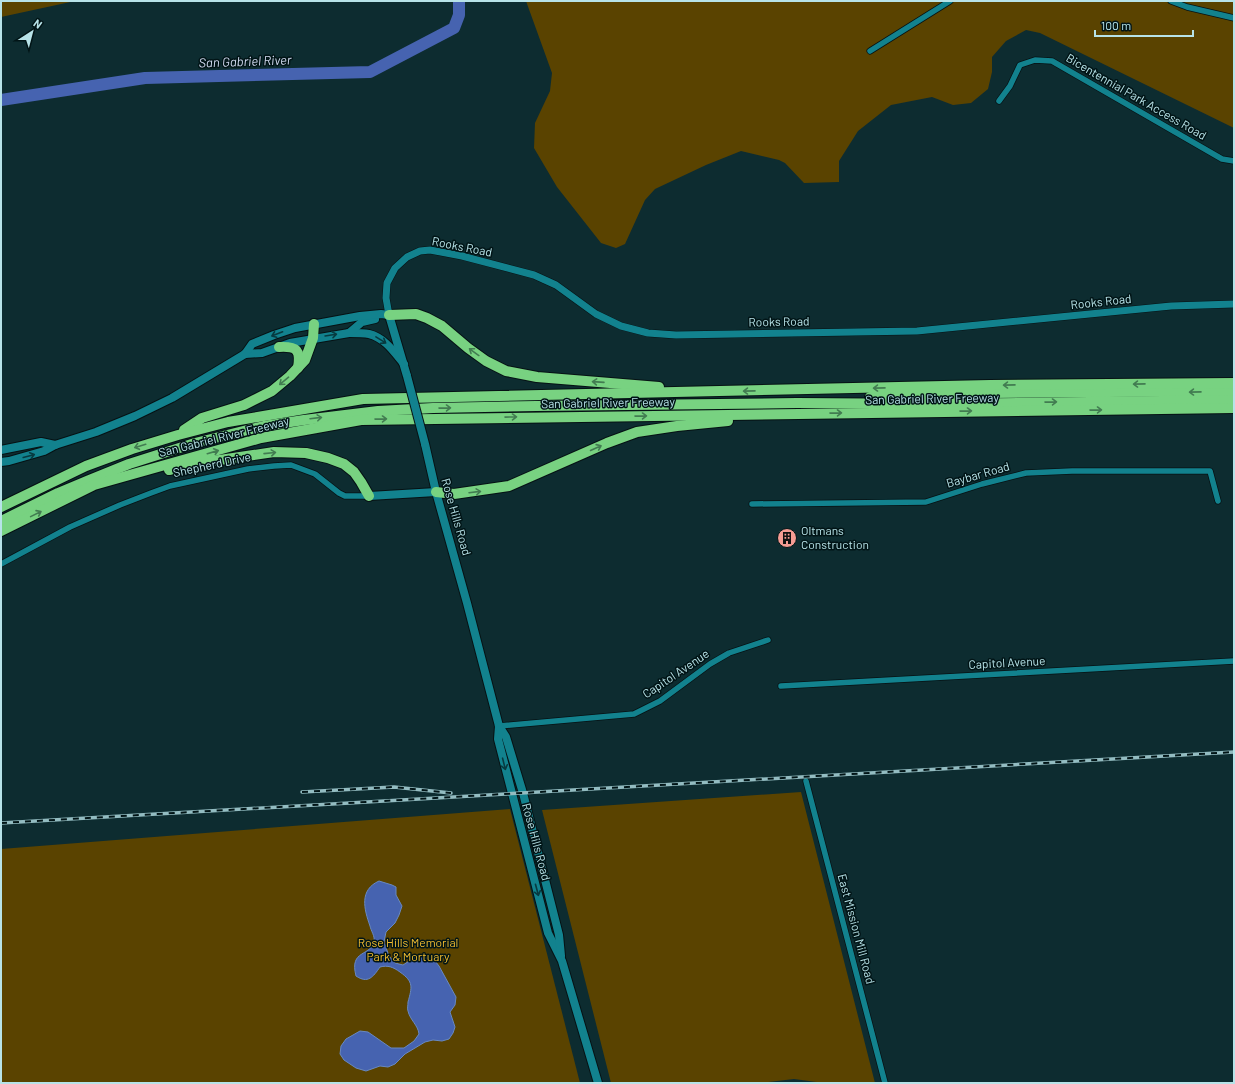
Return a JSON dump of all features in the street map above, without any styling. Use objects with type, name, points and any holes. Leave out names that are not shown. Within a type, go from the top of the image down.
[{"type":"highway","points":[[389,315],[416,314],[427,318],[442,326],[486,361],[506,371],[537,377],[721,391]]},
{"type":"highway","points":[[178,435],[202,418],[244,405],[272,391],[305,360],[313,338],[314,324]]},
{"type":"highway","points":[[279,347],[288,346],[294,348],[298,352],[300,358],[298,368]]},
{"type":"highway","name":"San Gabriel River Freeway","points":[[1,507],[86,466],[132,449],[178,435],[244,419],[364,399],[990,385],[1234,383]]},
{"type":"highway","points":[[605,393],[623,401],[989,393],[1234,391]]},
{"type":"highway","points":[[1,521],[58,493],[96,477],[161,453],[195,443],[264,426],[378,411],[433,408],[536,406],[797,403],[939,404],[1234,400]]},
{"type":"highway","name":"San Gabriel River Freeway","points":[[1,531],[94,485],[261,438],[361,420],[1234,408]]},
{"type":"highway","points":[[436,492],[454,494],[510,486],[607,443],[637,432],[677,426],[797,414]]},
{"type":"highway","points":[[1,517],[29,502],[79,479],[130,459],[200,437],[233,429],[244,419]]},
{"type":"highway","points":[[94,485],[213,461],[274,452],[306,453],[328,458],[344,464],[358,477],[369,496]]},
{"type":"main road","points":[[1,462],[44,452],[56,445],[96,432],[135,416],[172,398],[245,354],[252,344],[274,335],[294,328],[360,316],[381,314],[389,315]]},
{"type":"main road","points":[[350,332],[362,322],[389,315]]},
{"type":"main road","name":"Rose Hills Road","points":[[389,315],[404,364],[436,492],[499,726],[498,739],[548,933],[562,960],[598,1083]]},
{"type":"main road","points":[[245,354],[262,353],[290,343],[350,332],[370,334],[382,340],[392,349],[404,364]]},
{"type":"main road","points":[[1,450],[41,442],[56,445]]},
{"type":"main road","name":"Shepherd Drive","points":[[369,496],[436,492]]},
{"type":"street","points":[[870,51],[950,1]]},
{"type":"street","points":[[1171,1],[1187,7],[1234,18]]},
{"type":"street","name":"Bicentennial Park Access Road","points":[[999,101],[1010,86],[1020,65],[1035,60],[1052,61],[1222,159],[1234,162]]},
{"type":"street","name":"Rooks Road","points":[[389,315],[386,298],[387,283],[395,268],[407,257],[430,250],[469,258],[534,275],[556,286],[596,314],[621,326],[648,333],[676,335],[917,331],[1171,306],[1234,304]]},
{"type":"street","name":"Shepherd Drive","points":[[1,564],[70,527],[145,495],[170,486],[248,469],[291,465],[315,474],[345,496],[369,496]]},
{"type":"street","name":"Baybar Road","points":[[752,504],[926,502],[982,484],[1026,473],[1072,471],[1210,470],[1218,501]]},
{"type":"street","name":"Capitol Avenue","points":[[499,726],[634,714],[660,701],[723,656],[768,640]]},
{"type":"street","name":"Capitol Avenue","points":[[781,686],[1234,661]]},
{"type":"street","name":"East Mission Mill Road","points":[[806,781],[885,1083]]},
{"type":"green space","points":[[1,1],[75,1],[1,17]]},
{"type":"green space","points":[[526,1],[1233,1],[1234,128],[1040,33],[1026,30],[1006,41],[992,57],[992,72],[988,89],[971,103],[953,105],[932,97],[891,105],[858,131],[839,161],[839,182],[804,183],[785,163],[779,160],[741,151],[706,165],[655,189],[645,200],[625,244],[616,248],[601,243],[557,187],[534,148],[535,123],[550,91],[552,73]]},
{"type":"green space","points":[[801,792],[875,1083],[824,1083],[794,1079],[760,1083],[611,1083],[542,810]]},
{"type":"green space","name":"Rose Hills Memorial Park & Mortuary","points":[[510,809],[580,1083],[1,1083],[1,849]]},
{"type":"water","points":[[379,881],[396,887],[396,895],[402,906],[395,923],[386,932],[384,942],[389,956],[395,963],[403,965],[424,954],[432,957],[439,966],[456,997],[455,1005],[450,1012],[455,1027],[449,1039],[425,1042],[405,1054],[395,1064],[388,1067],[380,1066],[366,1071],[356,1068],[344,1060],[340,1054],[341,1046],[346,1039],[360,1031],[368,1032],[391,1048],[404,1048],[414,1041],[419,1034],[408,1010],[411,985],[405,976],[395,969],[386,966],[380,967],[375,974],[367,979],[356,976],[355,961],[361,954],[372,946],[374,941],[366,913],[366,895],[368,889]]},
{"type":"waterway","name":"San Gabriel River","points":[[1,100],[145,78],[370,72],[454,28],[459,15],[459,1]]},
{"type":"railway","points":[[1,823],[1234,752]]},
{"type":"railway","points":[[302,792],[394,787],[451,793]]},
{"type":"place","name":"Oltmans Construction","points":[[787,538]]}]
